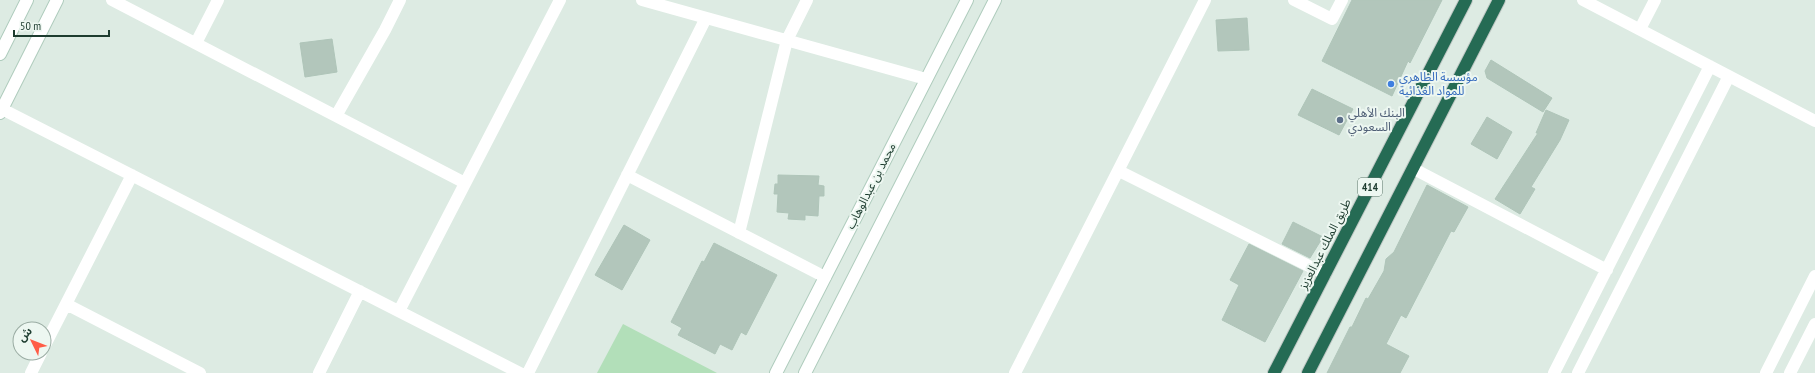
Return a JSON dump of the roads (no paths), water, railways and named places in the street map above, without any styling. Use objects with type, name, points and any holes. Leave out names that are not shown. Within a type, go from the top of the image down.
[{"type":"highway","name":"طريق الملك عبدالعزيز","points":[[1274,373],[1466,0]]},
{"type":"highway","name":"414","points":[[1308,373],[1500,0]]},
{"type":"street","points":[[0,54],[27,0]]},
{"type":"street","points":[[57,0],[1,110],[132,175],[520,373]]},
{"type":"street","points":[[112,0],[465,183]]},
{"type":"street","points":[[196,44],[218,0]]},
{"type":"street","points":[[336,116],[385,30],[400,0]]},
{"type":"street","points":[[399,311],[560,0]]},
{"type":"street","points":[[642,0],[926,79]]},
{"type":"street","points":[[739,233],[787,40],[807,0]]},
{"type":"street","name":"محمد بن عبدالوهاب","points":[[776,373],[967,0]]},
{"type":"street","points":[[805,373],[995,0]]},
{"type":"street","points":[[1015,373],[1205,0]]},
{"type":"street","points":[[1294,0],[1332,19],[1342,0]]},
{"type":"street","points":[[1583,0],[1815,121]]},
{"type":"street","points":[[1640,30],[1655,0]]},
{"type":"street","points":[[528,373],[706,18]]},
{"type":"street","points":[[1554,373],[1710,66]]},
{"type":"street","points":[[1578,373],[1729,76]]},
{"type":"street","points":[[1414,169],[1607,270]]},
{"type":"street","points":[[1119,171],[1325,274]]},
{"type":"street","points":[[52,331],[132,175]]},
{"type":"street","points":[[627,175],[825,277]]},
{"type":"street","points":[[1766,373],[1815,276]]},
{"type":"street","points":[[319,373],[360,291]]},
{"type":"street","points":[[66,304],[200,373]]},
{"type":"street","points":[[1790,373],[1815,324]]},
{"type":"street","points":[[31,373],[37,361]]},
{"type":"place","name":"مؤسسة الظاهري للمواد الغذائية","points":[[1391,84]]},
{"type":"place","name":"البنك الأهلي السعودي","points":[[1340,120]]}]
